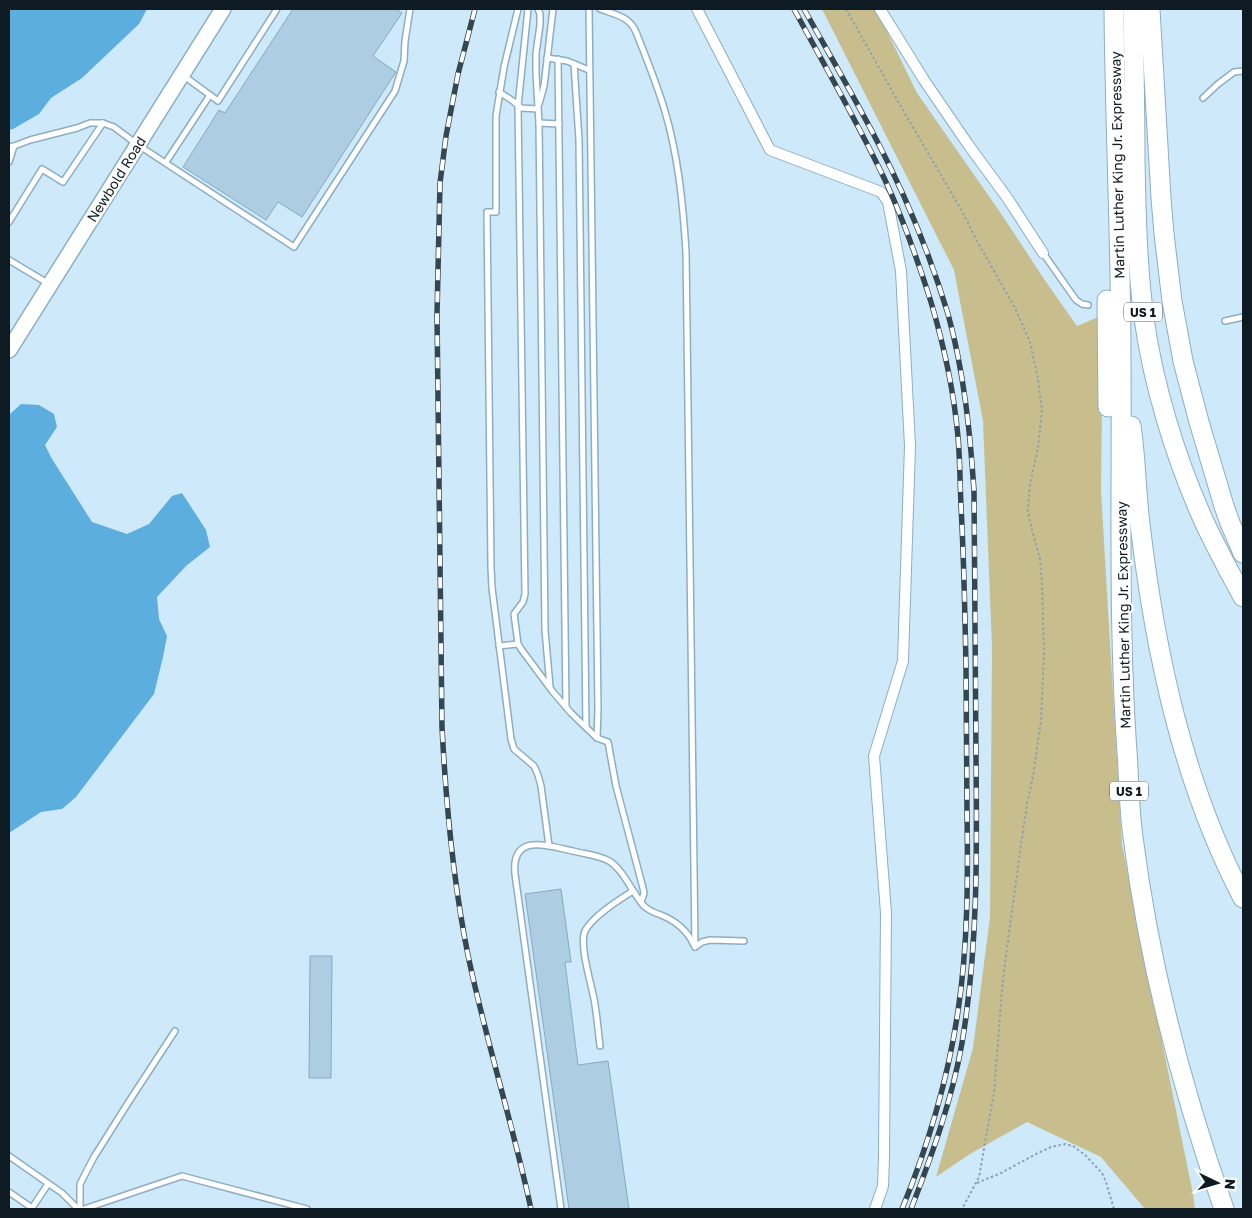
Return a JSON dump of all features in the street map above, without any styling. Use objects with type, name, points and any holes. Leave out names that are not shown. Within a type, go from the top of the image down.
[{"type":"highway","points":[[1104,9],[1109,454],[1122,675]]},
{"type":"highway","name":"Martin Luther King Jr. Expressway","points":[[1114,9],[1122,361],[1122,675],[1133,835],[1146,921],[1164,1008],[1201,1142],[1224,1209]]},
{"type":"highway","name":"Martin Luther King Jr. Expressway","points":[[1133,9],[1136,228],[1140,288],[1149,348],[1171,433],[1191,490],[1215,544],[1243,598]]},
{"type":"highway","points":[[1150,9],[1164,234],[1177,331],[1199,422],[1230,523],[1243,553]]},
{"type":"highway","points":[[1159,162],[1160,9]]},
{"type":"highway","points":[[1122,361],[1132,434],[1140,524],[1153,612],[1170,697],[1193,781],[1216,842],[1243,898]]},
{"type":"highway","points":[[1209,453],[1243,528]]},
{"type":"main road","name":"Newbold Road","points":[[9,350],[223,9]]},
{"type":"street","points":[[697,9],[770,150],[881,192],[888,202],[901,271],[910,446],[903,661],[874,756],[886,913],[883,1186],[875,1209]]},
{"type":"street","points":[[880,9],[924,80],[1044,253]]},
{"type":"lane","points":[[181,75],[218,101],[277,9]]},
{"type":"lane","points":[[9,162],[11,147],[77,128],[90,122],[103,123],[114,127],[294,247],[395,91],[404,61],[410,9]]},
{"type":"lane","points":[[518,9],[499,92],[496,126],[496,212],[487,212],[491,567],[512,744],[517,752],[534,766],[538,775],[549,846]]},
{"type":"lane","points":[[528,9],[518,106],[525,594],[523,602],[514,614],[518,644],[550,688],[597,738],[608,742],[616,786],[643,888],[644,893],[641,902]]},
{"type":"lane","points":[[538,9],[540,25],[536,74],[545,630],[550,688]]},
{"type":"lane","points":[[538,109],[544,86],[553,9]]},
{"type":"lane","points":[[589,9],[597,738]]},
{"type":"lane","points":[[600,9],[627,19],[632,23],[636,32],[664,107],[682,197],[686,252],[695,947]]},
{"type":"lane","points":[[547,58],[558,59],[589,70]]},
{"type":"lane","points":[[558,59],[566,707]]},
{"type":"lane","points":[[574,64],[579,140],[586,727]]},
{"type":"lane","points":[[1203,98],[1234,72],[1243,71]]},
{"type":"lane","points":[[499,92],[524,109],[538,109]]},
{"type":"lane","points":[[166,162],[210,95]]},
{"type":"lane","points":[[9,222],[42,169],[63,182],[103,123]]},
{"type":"lane","points":[[538,123],[558,124]]},
{"type":"lane","points":[[1044,253],[1076,300],[1088,305]]},
{"type":"lane","points":[[9,260],[50,284]]},
{"type":"lane","points":[[1225,321],[1243,317]]},
{"type":"lane","points":[[499,646],[518,644]]},
{"type":"lane","points":[[561,1209],[514,866],[516,855],[523,848],[533,844],[599,857],[612,862],[643,906],[680,926],[687,932],[695,947]]},
{"type":"lane","points":[[600,1046],[594,997],[584,947],[585,931],[607,909],[633,891]]},
{"type":"lane","points":[[695,947],[702,942],[710,940],[744,941]]},
{"type":"lane","points":[[79,1209],[80,1184],[94,1157],[175,1030]]},
{"type":"lane","points":[[9,1156],[62,1193],[79,1209]]},
{"type":"lane","points":[[84,1209],[182,1176],[307,1209]]},
{"type":"lane","points":[[9,1192],[32,1208],[48,1184]]},
{"type":"path","points":[[846,9],[962,211],[1015,308],[1030,342],[1042,410],[1038,448],[1028,496],[1028,511],[1040,559],[1042,584],[1044,654],[1041,721],[1020,852],[1004,978],[994,1092],[979,1177],[962,1209]]},
{"type":"path","points":[[977,1183],[1001,1173],[1051,1147],[1065,1144],[1073,1146],[1085,1155],[1102,1173],[1114,1209],[1110,1209]]},
{"type":"shaded area","points":[[822,9],[876,9],[917,93],[1077,326],[1103,315],[1101,491],[1122,845],[1195,1209],[1145,1209],[1101,1157],[1027,1122],[970,1154],[936,1177],[973,1048],[990,917],[992,647],[983,421],[954,270]]},
{"type":"water","points":[[9,9],[147,9],[139,24],[82,78],[51,98],[39,114],[9,130]]},
{"type":"water","points":[[21,404],[39,405],[54,414],[57,427],[45,445],[92,522],[127,534],[149,524],[172,496],[182,493],[206,530],[210,547],[186,566],[157,597],[159,619],[167,636],[154,694],[76,797],[62,809],[41,812],[9,833],[9,415]]},
{"type":"building","points":[[293,9],[395,9],[402,13],[373,56],[396,72],[302,217],[278,202],[266,220],[183,167],[219,110],[225,113]]},
{"type":"building","points":[[561,889],[571,962],[565,962],[578,1065],[608,1061],[629,1209],[569,1209],[525,894]]},
{"type":"building","points":[[310,956],[332,956],[331,1078],[309,1078]]},
{"type":"railway","points":[[475,9],[458,74],[446,136],[440,183],[437,315],[442,727],[451,844],[463,931],[476,991],[531,1209]]},
{"type":"railway","points":[[794,9],[874,158],[904,225],[931,302],[940,335],[948,369],[958,437],[966,668],[967,911],[964,961],[954,1036],[943,1087],[929,1137],[902,1209]]},
{"type":"railway","points":[[804,9],[887,160],[925,247],[954,336],[966,402],[971,446],[974,491],[976,656],[974,936],[967,1007],[958,1064],[934,1148],[911,1209]]}]
